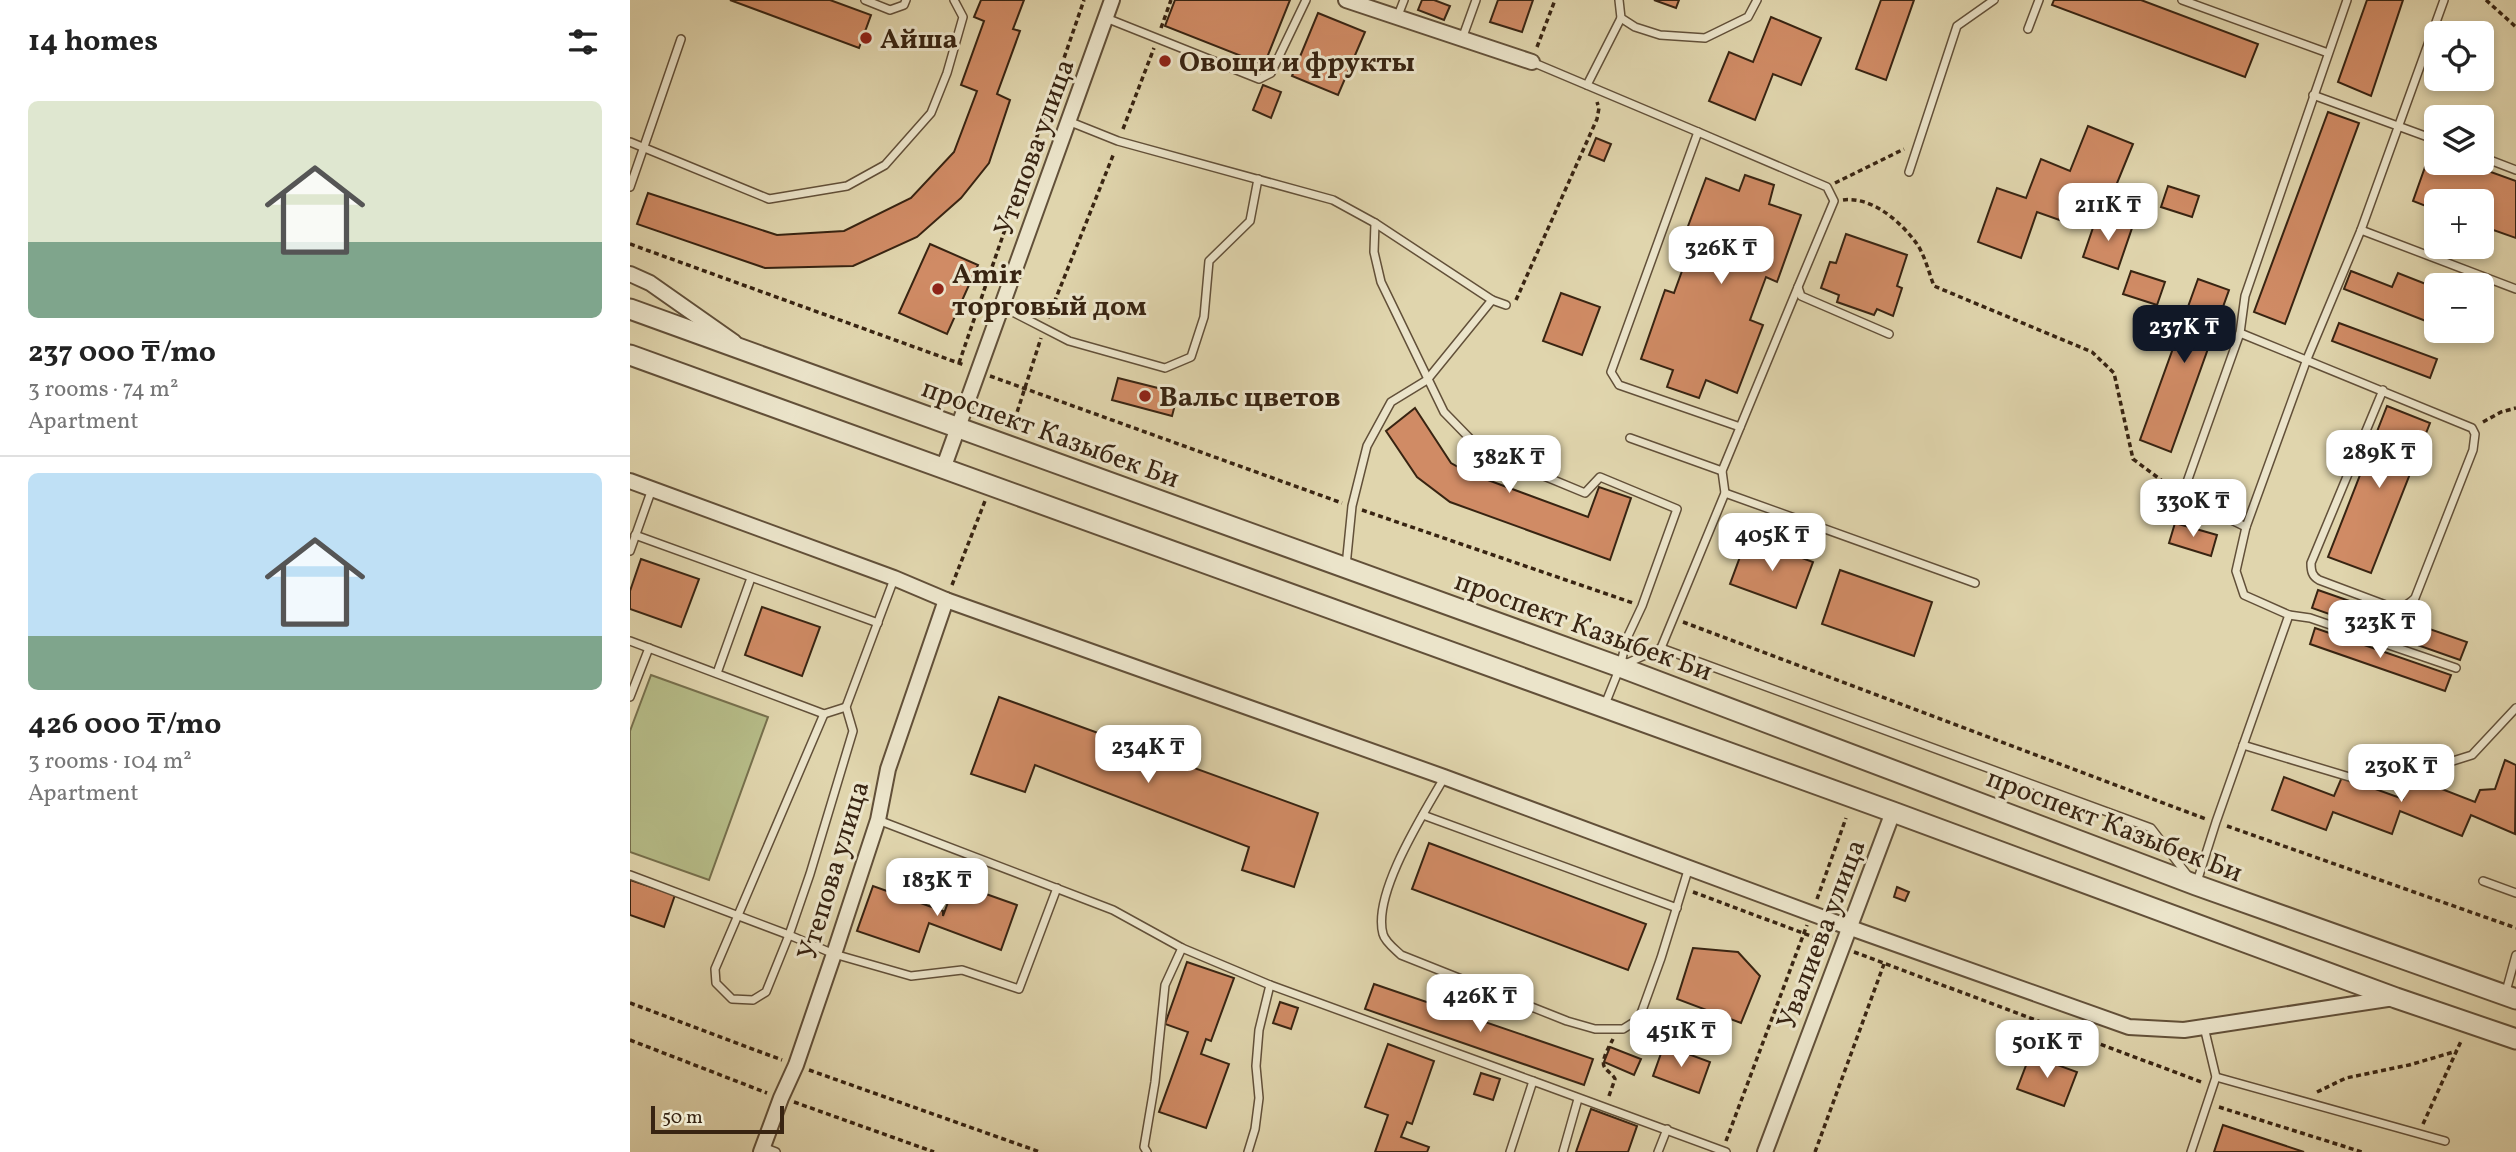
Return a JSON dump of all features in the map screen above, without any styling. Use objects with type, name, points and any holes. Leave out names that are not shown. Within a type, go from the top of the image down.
[{"type":"street","name":"Утепова улица","points":[[943,469],[1112,0]]},
{"type":"street","points":[[1346,0],[1532,62]]},
{"type":"street","points":[[630,274],[650,284],[750,352]]},
{"type":"street","name":"проспект Казыбек Би","points":[[630,309],[1620,667],[2196,885],[2510,997]]},
{"type":"street","points":[[630,355],[1893,812],[2396,998],[2516,1039]]},
{"type":"street","points":[[630,481],[894,578],[946,600],[1444,777],[1812,914],[2129,1027],[2184,1030],[2396,998]]},
{"type":"street","name":"Утепова улица","points":[[767,1150],[780,1098],[796,1065],[834,954],[878,820],[888,769],[946,600]]},
{"type":"street","name":"Увалиева улица","points":[[1765,1152],[1893,812]]},
{"type":"lane","points":[[865,0],[890,10],[904,5],[906,0]]},
{"type":"lane","points":[[630,142],[769,199],[847,186],[885,165],[931,113],[947,73],[962,17],[954,0]]},
{"type":"lane","points":[[1106,18],[1259,79],[1271,73],[1306,0]]},
{"type":"lane","points":[[1397,19],[1404,0]]},
{"type":"lane","points":[[1461,39],[1476,0]]},
{"type":"lane","points":[[1587,85],[1621,18],[1619,0]]},
{"type":"lane","points":[[1621,18],[1636,27],[1660,35],[1705,38],[1748,17],[1757,0]]},
{"type":"lane","points":[[1909,172],[1957,26],[1994,0]]},
{"type":"lane","points":[[2028,29],[2039,0]]},
{"type":"lane","points":[[2182,0],[2328,53]]},
{"type":"lane","points":[[2246,527],[2182,496],[2240,333],[2245,296],[2347,0]]},
{"type":"lane","points":[[2444,0],[2361,230],[2307,359],[2246,527],[2236,571],[2244,595],[2289,615],[2310,618],[2456,668]]},
{"type":"lane","points":[[630,187],[681,39]]},
{"type":"lane","points":[[1532,62],[1827,187],[1834,201],[1722,471],[1725,493],[1661,648],[1620,667]]},
{"type":"lane","points":[[2313,95],[2424,135]]},
{"type":"lane","points":[[1068,121],[1118,141],[1333,200],[1375,223],[1492,300],[1506,305]]},
{"type":"lane","points":[[1698,132],[1611,372],[1619,385],[1740,427]]},
{"type":"lane","points":[[2494,162],[2516,170]]},
{"type":"lane","points":[[1001,306],[1069,341],[1165,368],[1191,357],[1204,317],[1209,261],[1250,221],[1258,179]]},
{"type":"lane","points":[[1375,223],[1374,251],[1381,282],[1444,412],[1481,450],[1585,493],[1600,477],[1677,509],[1642,606],[1627,638],[1620,667],[1604,708]]},
{"type":"lane","points":[[2361,230],[2516,289]]},
{"type":"lane","points":[[1798,287],[1801,296],[1889,334]]},
{"type":"lane","points":[[1346,568],[1352,506],[1367,446],[1391,402],[1427,380],[1492,300]]},
{"type":"lane","points":[[2240,333],[2307,359],[2382,390],[2472,428],[2475,434],[2473,450],[2414,598],[2408,605],[2392,607],[2319,580],[2314,577],[2311,563],[2382,390]]},
{"type":"lane","points":[[1630,438],[1722,471]]},
{"type":"lane","points":[[630,551],[652,489]]},
{"type":"lane","points":[[1725,493],[1975,583]]},
{"type":"lane","points":[[635,535],[878,623]]},
{"type":"lane","points":[[717,673],[751,578]]},
{"type":"lane","points":[[824,714],[715,970],[716,983],[732,999],[753,1000],[766,992],[789,935],[853,731],[846,707],[894,578]]},
{"type":"lane","points":[[2196,885],[2289,615]]},
{"type":"lane","points":[[630,641],[824,714],[846,707]]},
{"type":"lane","points":[[630,697],[649,648]]},
{"type":"lane","points":[[1661,648],[2151,828],[2196,885]]},
{"type":"lane","points":[[2243,745],[2376,785],[2472,755],[2516,708]]},
{"type":"lane","points":[[1444,777],[1404,850],[1382,904],[1383,936],[1401,955],[1567,1021],[1595,1028],[1623,1028],[1639,1019],[1689,867]]},
{"type":"lane","points":[[1423,815],[1677,908]]},
{"type":"lane","points":[[878,820],[1113,911],[1182,948],[1270,985],[1724,1151]]},
{"type":"lane","points":[[630,875],[740,915],[834,954],[912,976],[962,970],[1019,989],[1057,888]]},
{"type":"lane","points":[[2483,881],[2516,893]]},
{"type":"lane","points":[[1147,1152],[1144,1147],[1165,985],[1182,948]]},
{"type":"lane","points":[[2510,997],[2516,955]]},
{"type":"lane","points":[[1248,1152],[1255,1129],[1259,1098],[1256,1066],[1259,1030],[1270,985]]},
{"type":"lane","points":[[2191,1152],[2216,1077],[2204,1027]]},
{"type":"lane","points":[[2216,1077],[2445,1141]]},
{"type":"lane","points":[[1510,1152],[1533,1081]]},
{"type":"lane","points":[[1563,1152],[1578,1099]]},
{"type":"lane","points":[[1658,1152],[1667,1129]]},
{"type":"path","points":[[959,363],[1084,0]]},
{"type":"path","points":[[1006,445],[1044,329],[1171,0]]},
{"type":"path","points":[[1532,62],[1555,0]]},
{"type":"path","points":[[2486,0],[2516,27]]},
{"type":"path","points":[[1506,305],[1518,299],[1597,119],[1599,108],[1587,85]]},
{"type":"path","points":[[1827,187],[1919,141]]},
{"type":"path","points":[[1834,201],[1855,198],[1888,213],[1918,245],[1934,286],[2092,352],[2114,373],[2133,459],[2182,496]]},
{"type":"path","points":[[630,244],[978,370],[1025,390],[1642,606]]},
{"type":"path","points":[[2472,428],[2501,412],[2516,408]]},
{"type":"path","points":[[946,600],[991,486]]},
{"type":"path","points":[[1673,618],[2216,822],[2516,928]]},
{"type":"path","points":[[1724,1151],[1846,818]]},
{"type":"path","points":[[1682,888],[2213,1086]]},
{"type":"path","points":[[1815,1152],[1884,964]]},
{"type":"path","points":[[630,1003],[1040,1152]]},
{"type":"path","points":[[2419,1133],[2469,1023]]},
{"type":"path","points":[[1604,1108],[1615,1079],[1603,1063],[1617,1028]]},
{"type":"path","points":[[630,1040],[780,1098],[934,1152]]},
{"type":"path","points":[[2299,1100],[2346,1078],[2409,1065],[2457,1051]]},
{"type":"path","points":[[2207,1104],[2362,1152]]},
{"type":"green space","points":[[651,675],[768,717],[709,880],[630,852],[630,731]]},
{"type":"building","points":[[730,0],[830,0],[871,15],[859,48]]},
{"type":"building","points":[[981,0],[1024,0],[1013,29],[1020,31],[997,94],[1010,100],[989,163],[961,198],[917,237],[853,266],[765,268],[637,224],[648,193],[777,235],[844,231],[911,198],[954,152],[977,91],[961,85],[984,21],[974,17]]},
{"type":"building","points":[[1175,0],[1290,0],[1264,65],[1165,26]]},
{"type":"building","points":[[1422,0],[1434,0],[1450,6],[1444,20],[1418,10]]},
{"type":"building","points":[[1498,0],[1533,0],[1522,32],[1490,22]]},
{"type":"building","points":[[1654,0],[1679,0],[1676,8]]},
{"type":"building","points":[[1881,0],[1914,0],[1886,80],[1856,69]]},
{"type":"building","points":[[2054,0],[2141,0],[2258,44],[2245,77],[2052,5]]},
{"type":"building","points":[[2367,0],[2403,0],[2371,96],[2338,82]]},
{"type":"building","points":[[1318,13],[1365,32],[1338,95],[1292,76]]},
{"type":"building","points":[[1771,17],[1821,38],[1801,85],[1773,74],[1755,120],[1709,101],[1729,52],[1753,62]]},
{"type":"building","points":[[1263,85],[1281,92],[1271,118],[1253,110]]},
{"type":"building","points":[[2328,112],[2359,123],[2285,324],[2254,312]]},
{"type":"building","points":[[2088,126],[2133,144],[2111,198],[2083,186],[2068,223],[2037,212],[2021,258],[1978,242],[1997,188],[2026,198],[2041,159],[2070,171]]},
{"type":"building","points":[[1596,138],[1611,144],[1604,161],[1589,155]]},
{"type":"building","points":[[2424,170],[2424,175],[2494,173],[2516,181],[2516,238],[2494,230],[2494,189],[2424,189],[2424,205],[2413,201]]},
{"type":"building","points":[[1745,175],[1774,185],[1769,204],[1801,215],[1777,282],[1766,277],[1750,320],[1763,325],[1737,393],[1706,380],[1699,398],[1667,387],[1673,370],[1641,359],[1665,290],[1674,293],[1690,249],[1681,245],[1706,178],[1739,191]]},
{"type":"building","points":[[2168,186],[2199,196],[2192,217],[2161,207]]},
{"type":"building","points":[[2097,216],[2132,228],[2118,269],[2083,257]]},
{"type":"building","points":[[1846,234],[1907,255],[1897,286],[1902,288],[1893,316],[1877,309],[1874,315],[1837,302],[1839,295],[1821,288],[1830,262],[1836,263]]},
{"type":"building","name":"Amir торговый дом","points":[[930,244],[978,265],[947,334],[899,313]]},
{"type":"building","points":[[2131,271],[2165,282],[2157,305],[2123,294]]},
{"type":"building","points":[[2351,271],[2392,287],[2398,273],[2424,283],[2424,320],[2344,289]]},
{"type":"building","points":[[2198,279],[2229,290],[2171,452],[2140,440]]},
{"type":"building","points":[[1561,293],[1600,307],[1582,355],[1543,341]]},
{"type":"building","points":[[2339,323],[2437,359],[2430,378],[2332,341]]},
{"type":"building","name":"Вальс цветов","points":[[1118,378],[1178,393],[1172,416],[1112,400]]},
{"type":"building","points":[[2387,406],[2430,423],[2371,573],[2328,557]]},
{"type":"building","points":[[1415,408],[1451,463],[1469,473],[1588,517],[1599,487],[1631,498],[1610,560],[1450,502],[1417,477],[1386,431]]},
{"type":"building","points":[[2175,523],[2217,535],[2211,556],[2169,543]]},
{"type":"building","points":[[1747,538],[1813,562],[1796,608],[1730,584]]},
{"type":"building","points":[[641,559],[699,579],[681,627],[630,609],[630,591]]},
{"type":"building","points":[[1840,570],[1932,602],[1914,656],[1822,624]]},
{"type":"building","points":[[2318,590],[2467,642],[2460,660],[2312,608]]},
{"type":"building","points":[[762,607],[820,627],[802,676],[745,655]]},
{"type":"building","points":[[2315,628],[2451,675],[2445,691],[2310,644]]},
{"type":"building","points":[[999,697],[1318,813],[1294,887],[1242,870],[1249,847],[1035,765],[1025,792],[971,774]]},
{"type":"building","points":[[2505,760],[2516,765],[2515,834],[2471,815],[2462,836],[2400,811],[2392,834],[2333,812],[2326,830],[2272,810],[2284,777],[2334,796],[2342,777],[2403,799],[2411,777],[2475,802],[2480,790],[2495,789]]},
{"type":"building","points":[[1429,843],[1646,924],[1628,970],[1412,889]]},
{"type":"building","points":[[630,880],[675,895],[664,927],[630,915]]},
{"type":"building","points":[[955,883],[1017,905],[1001,950],[929,923],[919,952],[857,931],[873,886],[943,911],[943,916]]},
{"type":"building","points":[[1897,887],[1909,892],[1905,901],[1894,897]]},
{"type":"building","points":[[1693,948],[1738,952],[1760,976],[1741,1023],[1677,999]]},
{"type":"building","points":[[1187,962],[1234,978],[1211,1041],[1206,1039],[1201,1054],[1229,1064],[1206,1128],[1159,1112],[1188,1032],[1165,1024]]},
{"type":"building","points":[[1374,984],[1593,1059],[1584,1085],[1365,1009]]},
{"type":"building","points":[[1280,1002],[1298,1008],[1291,1029],[1273,1023]]},
{"type":"building","points":[[1388,1044],[1434,1061],[1412,1124],[1407,1122],[1401,1137],[1429,1147],[1427,1152],[1375,1152],[1388,1115],[1365,1107]]},
{"type":"building","points":[[1664,1045],[1710,1062],[1699,1093],[1653,1076]]},
{"type":"building","points":[[1610,1047],[1641,1059],[1634,1075],[1604,1062]]},
{"type":"building","points":[[2030,1055],[2077,1072],[2064,1106],[2017,1089]]},
{"type":"building","points":[[1481,1073],[1500,1079],[1493,1100],[1474,1094]]},
{"type":"building","points":[[1591,1109],[1637,1126],[1628,1152],[1576,1152]]},
{"type":"building","points":[[2223,1125],[2304,1152],[2214,1152]]},
{"type":"place","name":"Айша","points":[[866,38]]},
{"type":"place","name":"Овощи и фрукты","points":[[1165,61]]},
{"type":"place","name":"Amir торговый дом","points":[[938,289]]},
{"type":"place","name":"Вальс цветов","points":[[1145,396]]}]
